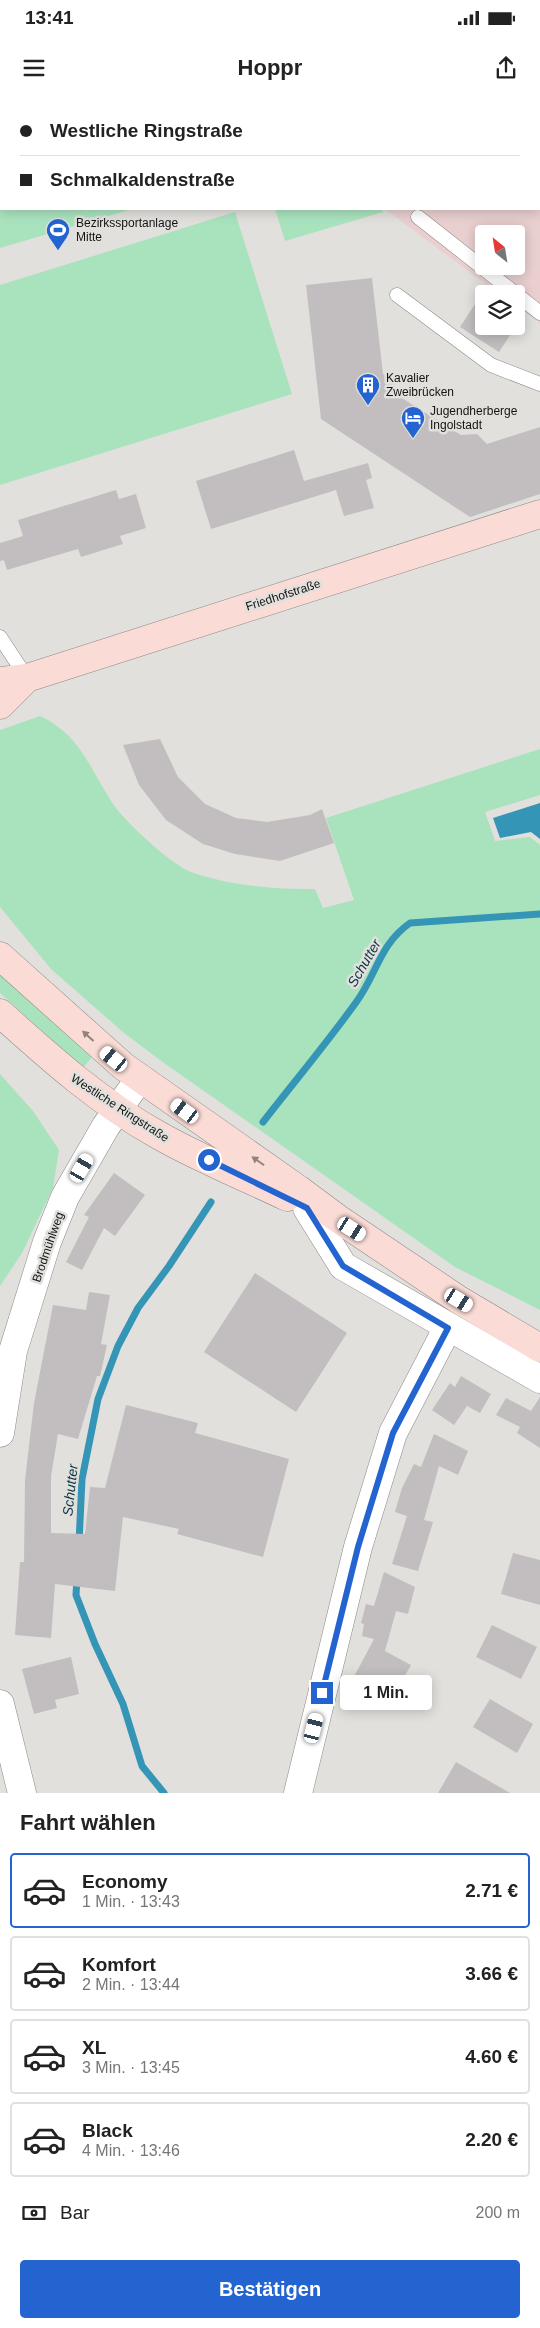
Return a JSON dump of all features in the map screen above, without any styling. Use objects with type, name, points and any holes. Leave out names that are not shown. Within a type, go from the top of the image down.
[{"type":"main road","name":"Friedhofstraße","points":[[0,681],[27,678],[540,514]]},
{"type":"main road","name":"Friedhofstraße","points":[[0,704],[27,678]]},
{"type":"main road","name":"Westliche Ringstraße","points":[[0,956],[105,1052],[140,1078],[337,1218],[459,1300],[540,1348]]},
{"type":"main road","name":"Westliche Ringstraße","points":[[0,1013],[62,1069],[160,1136],[307,1208],[337,1218]]},
{"type":"street","name":"Brodmühlweg","points":[[0,1433],[7,1351],[47,1242],[65,1197],[118,1109],[140,1078]]},
{"type":"street","points":[[307,1208],[343,1266],[448,1328],[540,1379]]},
{"type":"street","points":[[298,1793],[358,1547],[393,1433],[448,1328]]},
{"type":"street","points":[[0,1704],[22,1793]]},
{"type":"lane","points":[[418,217],[505,285]]},
{"type":"lane","points":[[398,295],[491,365],[540,384]]},
{"type":"lane","points":[[525,301],[540,313]]},
{"type":"lane","points":[[0,637],[27,678]]},
{"type":"shaded area","points":[[386,210],[540,210],[540,323],[525,312],[525,285],[487,285]]},
{"type":"green space","points":[[0,210],[129,210],[0,248]]},
{"type":"green space","points":[[275,210],[382,210],[383,212],[285,241]]},
{"type":"green space","points":[[235,212],[292,394],[0,485],[0,285]]},
{"type":"green space","points":[[40,716],[55,724],[76,745],[85,756],[107,795],[122,815],[140,834],[183,868],[206,877],[237,884],[315,889],[323,908],[354,900],[326,818],[540,749],[540,795],[485,812],[495,841],[530,837],[540,845],[540,1310],[455,1267],[164,1063],[124,1033],[51,969],[0,907],[0,730]]},
{"type":"green space","points":[[0,973],[92,1057],[83,1068],[0,993]]},
{"type":"green space","points":[[0,1074],[33,1111],[59,1150],[53,1188],[22,1253],[0,1286]]},
{"type":"water","points":[[540,803],[540,839],[531,832],[500,838],[493,818]]},
{"type":"building","name":"Kavalier Zweibrücken","points":[[372,278],[383,374],[394,382],[397,395],[461,435],[477,434],[487,444],[540,427],[540,494],[470,517],[321,419],[306,285]]},
{"type":"building","points":[[475,304],[475,335],[510,335],[499,352],[460,327]]},
{"type":"building","points":[[294,450],[304,481],[368,463],[372,478],[366,480],[374,508],[344,516],[336,490],[211,529],[196,481]]},
{"type":"building","points":[[116,490],[119,499],[136,494],[146,528],[120,536],[123,544],[81,557],[78,549],[7,570],[4,560],[0,561],[0,543],[23,536],[18,520]]},
{"type":"building","points":[[160,739],[178,777],[205,804],[236,818],[267,822],[310,815],[322,809],[334,843],[280,861],[235,854],[203,844],[166,820],[139,785],[123,745]]},
{"type":"building","points":[[114,1173],[145,1195],[115,1236],[104,1228],[82,1270],[66,1262],[89,1217],[84,1215]]},
{"type":"building","points":[[255,1273],[347,1333],[296,1412],[204,1352]]},
{"type":"building","points":[[89,1292],[110,1295],[101,1344],[107,1345],[100,1376],[97,1376],[78,1439],[58,1434],[51,1476],[51,1533],[85,1534],[90,1487],[105,1488],[126,1405],[198,1423],[195,1433],[289,1459],[263,1557],[177,1534],[179,1529],[123,1517],[115,1591],[55,1584],[51,1638],[15,1635],[20,1562],[24,1562],[25,1480],[34,1403],[53,1305],[86,1310]]},
{"type":"building","points":[[461,1376],[491,1394],[480,1413],[467,1406],[454,1425],[432,1410],[450,1383],[455,1387]]},
{"type":"building","points":[[540,1397],[540,1448],[517,1433],[520,1427],[496,1415],[506,1398],[531,1411]]},
{"type":"building","points":[[434,1434],[468,1451],[458,1475],[439,1466],[424,1520],[433,1522],[418,1571],[392,1564],[407,1516],[395,1512],[402,1488],[414,1464],[421,1467]]},
{"type":"building","points":[[513,1553],[540,1560],[540,1605],[501,1594]]},
{"type":"building","points":[[384,1572],[415,1587],[408,1614],[396,1611],[385,1651],[411,1665],[399,1686],[379,1676],[367,1698],[348,1688],[374,1639],[362,1636],[364,1624],[361,1623],[366,1604],[374,1606]]},
{"type":"building","points":[[492,1625],[537,1647],[521,1679],[476,1657]]},
{"type":"building","points":[[71,1657],[79,1694],[55,1700],[57,1708],[34,1714],[22,1669]]},
{"type":"building","points":[[490,1699],[533,1724],[517,1753],[473,1727]]},
{"type":"building","points":[[456,1762],[510,1793],[438,1793]]},
{"type":"waterway","name":"Schutter","points":[[263,1122],[357,1001],[392,940],[410,923],[540,914]]},
{"type":"waterway","name":"Schutter","points":[[79,1543],[82,1479],[98,1399],[118,1346],[138,1308],[169,1266],[211,1202]]},
{"type":"waterway","name":"Schutter","points":[[77,1578],[76,1595],[95,1644],[123,1704],[142,1766],[164,1793]]},
{"type":"place","name":"Bezirkssportanlage Mitte","points":[[58,251]]},
{"type":"place","name":"Kavalier Zweibrücken","points":[[368,406]]},
{"type":"place","name":"Jugendherberge Ingolstadt","points":[[413,439]]},
{"type":"route","points":[[209,1160],[307,1208],[315,1218],[327,1243],[343,1266],[448,1328],[393,1433],[358,1547],[322,1693]]}]
